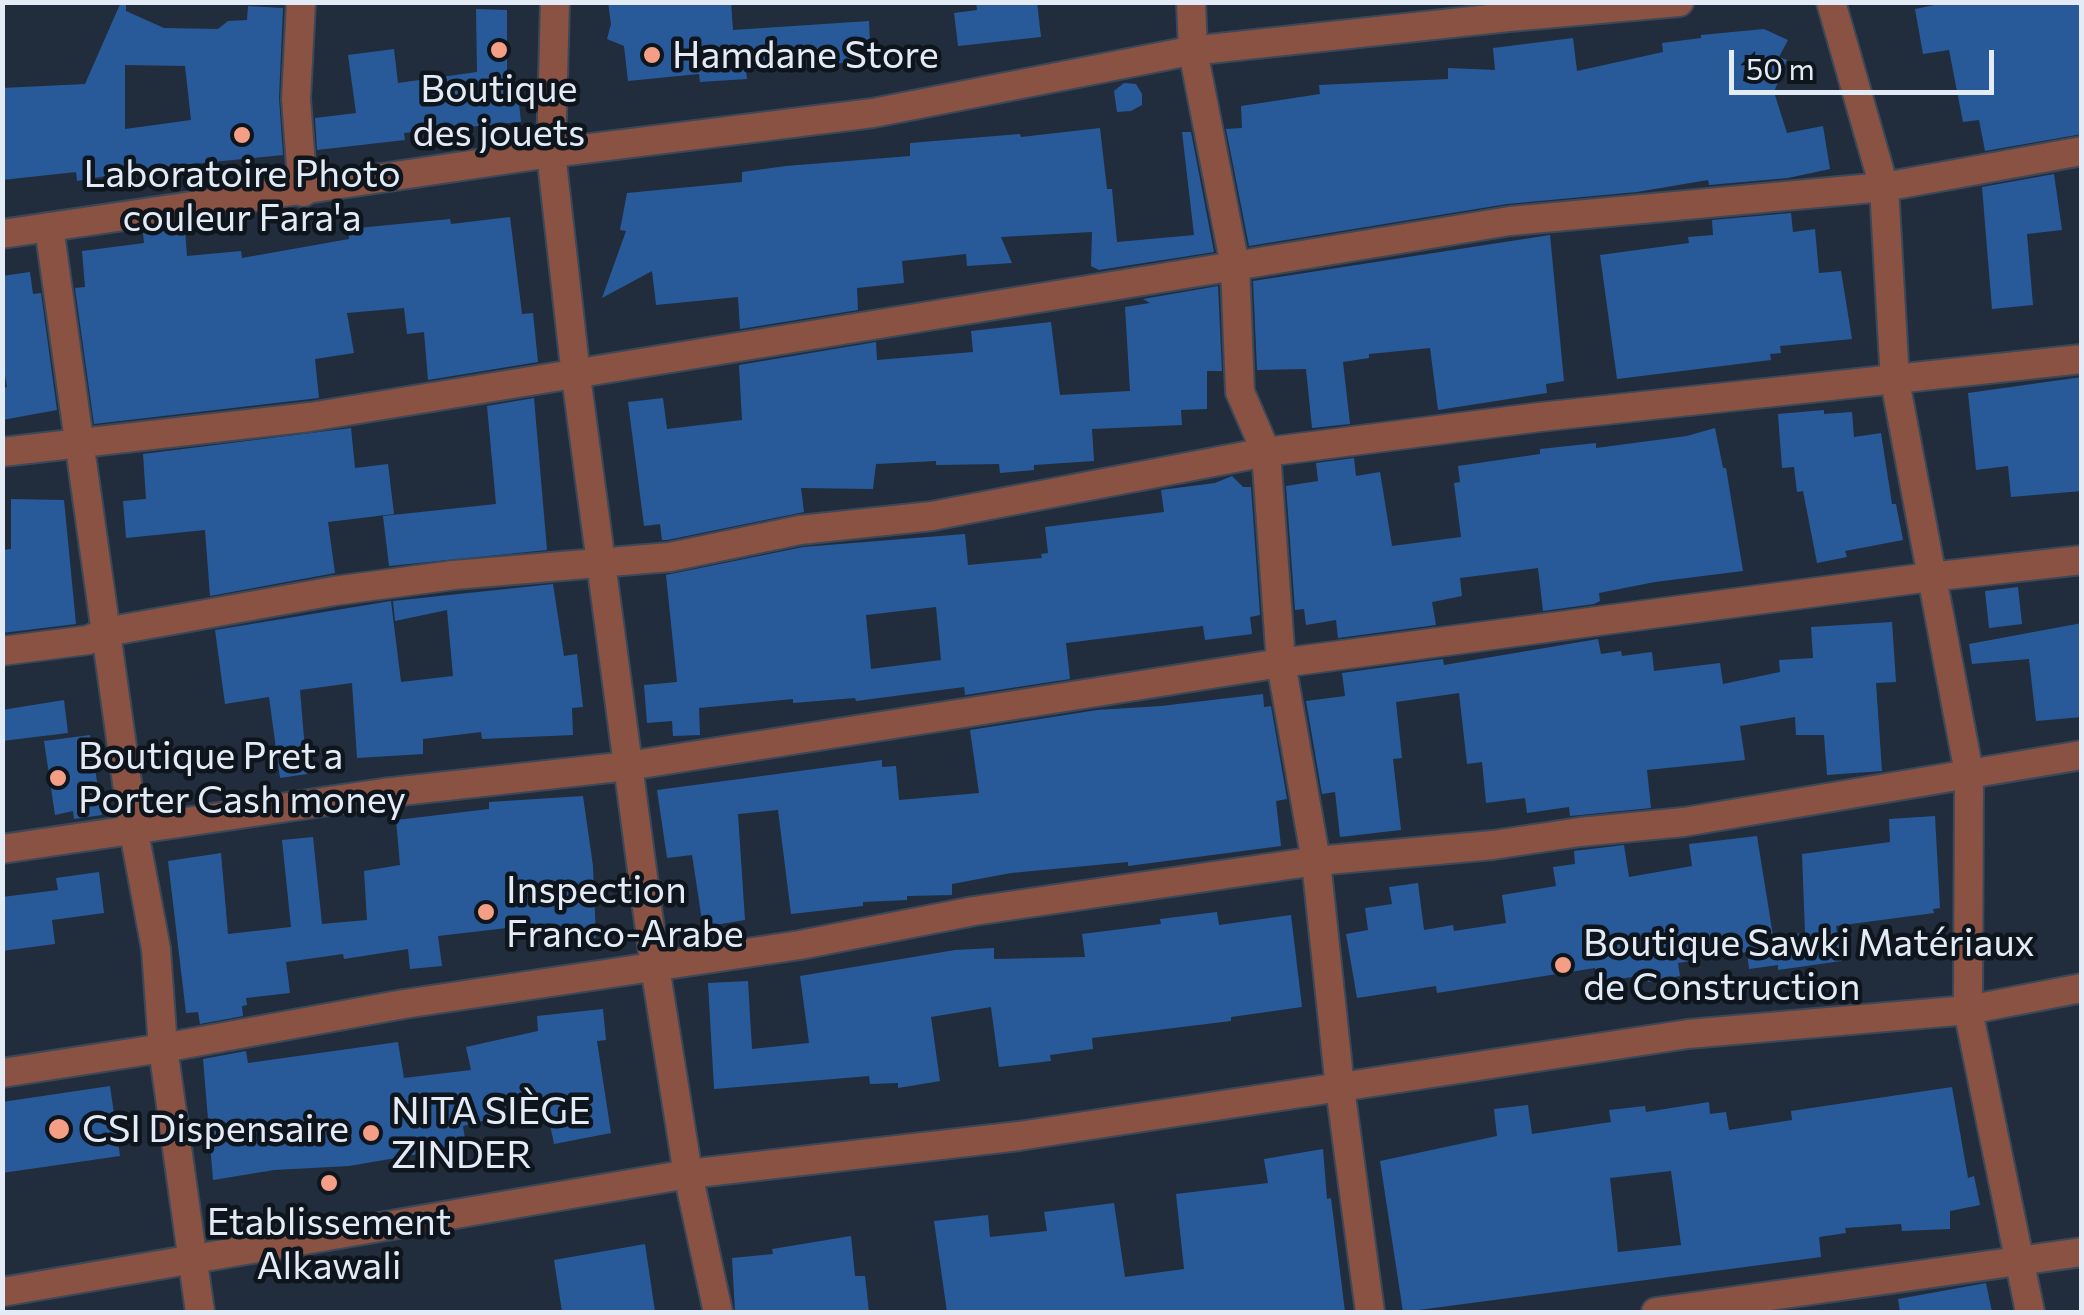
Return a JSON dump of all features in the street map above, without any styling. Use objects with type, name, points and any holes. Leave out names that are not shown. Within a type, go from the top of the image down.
[{"type":"street","points":[[301,2],[296,99],[303,192]]},
{"type":"street","points":[[554,2],[552,153],[576,376],[656,967],[688,1174],[718,1312]]},
{"type":"street","points":[[1192,2],[1192,51],[1235,266],[1240,392],[1266,452],[1281,663],[1316,861],[1340,1088],[1370,1312]]},
{"type":"street","points":[[2,234],[552,153],[873,114],[1192,51],[1508,16],[1678,2]]},
{"type":"street","points":[[1830,2],[1884,187],[1895,382],[1969,773],[1968,1010],[2030,1312]]},
{"type":"street","points":[[2,452],[310,417],[1510,221],[1884,187],[2082,151]]},
{"type":"street","points":[[49,228],[134,832],[156,949],[163,1048],[200,1312]]},
{"type":"street","points":[[2,651],[88,640],[106,632],[334,591],[454,575],[670,557],[800,530],[932,516],[1266,452],[1540,417],[2082,360]]},
{"type":"street","points":[[2,850],[384,793],[628,766],[1281,663],[2082,560]]},
{"type":"street","points":[[2,1072],[163,1048],[404,1004],[800,945],[974,911],[1316,861],[1493,846],[1580,832],[1684,822],[2082,756]]},
{"type":"street","points":[[2,1292],[688,1174],[1019,1136],[1688,1034],[1968,1010],[2082,988]]},
{"type":"street","points":[[1656,1312],[2082,1252]]},
{"type":"building","points":[[121,2],[126,2],[126,11],[164,28],[218,29],[228,21],[247,20],[248,6],[283,8],[279,98],[283,155],[112,172],[77,181],[76,172],[2,180],[2,88],[85,84]],"holes":[[[125,65],[185,66],[191,120],[125,129]]]},
{"type":"building","points":[[608,2],[731,2],[733,30],[869,21],[871,62],[746,70],[747,79],[700,82],[699,74],[628,81],[624,46],[607,39],[611,24]]},
{"type":"building","points":[[976,2],[1037,2],[1041,37],[958,46],[954,13],[977,10]]},
{"type":"building","points":[[1949,2],[2082,2],[2082,134],[1985,151],[1979,120],[1963,122],[1949,50],[1923,54],[1915,9]]},
{"type":"building","points":[[476,9],[507,10],[507,86],[517,84],[521,122],[404,133],[405,140],[317,150],[315,118],[356,113],[348,55],[394,49],[398,83],[477,72]]},
{"type":"building","points":[[1764,29],[1788,40],[1779,57],[1787,60],[1774,92],[1787,133],[1823,126],[1830,169],[1788,178],[1709,185],[1708,180],[1637,192],[1507,204],[1249,246],[1226,129],[1242,128],[1241,106],[1320,94],[1319,85],[1448,79],[1448,68],[1495,70],[1493,48],[1573,38],[1577,71],[1663,52],[1662,43]]},
{"type":"building","points":[[1124,83],[1136,84],[1142,94],[1142,105],[1117,112],[1114,91]]},
{"type":"building","points":[[1100,128],[1117,242],[1194,235],[1182,132],[1191,132],[1214,252],[1099,270],[1091,266],[1092,232],[1001,237],[1012,263],[967,266],[966,254],[902,261],[904,283],[857,288],[858,310],[740,329],[738,297],[656,305],[652,271],[602,298],[626,231],[620,230],[627,193],[742,182],[742,172],[786,166],[910,156],[910,143]]},
{"type":"building","points":[[2054,174],[2062,230],[2027,234],[2033,305],[1992,309],[1982,187]]},
{"type":"building","points":[[1791,213],[1793,232],[1815,229],[1819,273],[1841,271],[1852,339],[1780,346],[1781,353],[1770,354],[1771,360],[1617,379],[1600,255],[1689,243],[1688,237],[1713,235],[1712,220]]},
{"type":"building","points":[[510,217],[522,314],[533,313],[538,362],[428,380],[424,332],[407,334],[404,308],[347,313],[354,353],[315,359],[319,398],[94,424],[75,288],[85,287],[82,251],[144,243],[143,233],[185,229],[187,256],[241,251],[242,258],[349,239],[348,229]]},
{"type":"building","points":[[1550,235],[1564,381],[1546,384],[1547,393],[1438,410],[1430,348],[1369,354],[1369,358],[1343,362],[1350,424],[1312,428],[1306,369],[1257,370],[1253,281]]},
{"type":"building","points":[[30,272],[33,294],[41,293],[57,410],[2,420],[2,388],[7,387],[2,358],[2,276]]},
{"type":"building","points":[[1218,286],[1222,371],[1207,371],[1207,409],[1181,410],[1182,425],[1092,429],[1094,461],[1034,465],[1034,470],[1000,473],[999,464],[876,464],[873,489],[801,488],[804,512],[667,540],[662,540],[660,524],[644,526],[628,402],[663,398],[667,429],[742,420],[739,365],[876,342],[877,360],[973,352],[971,331],[1051,322],[1060,395],[1130,391],[1125,307],[1150,303],[1143,299]]},
{"type":"building","points":[[2082,377],[2082,491],[2011,497],[2008,466],[1976,470],[1968,393]]},
{"type":"building","points":[[534,398],[547,550],[389,566],[383,516],[496,504],[487,406]]},
{"type":"building","points":[[1824,410],[1824,414],[1852,412],[1854,437],[1881,433],[1892,504],[1896,504],[1903,540],[1845,551],[1847,557],[1817,563],[1803,491],[1797,492],[1794,467],[1782,468],[1778,414]]},
{"type":"building","points":[[351,428],[355,468],[388,464],[394,514],[328,522],[335,573],[210,596],[205,530],[126,538],[123,501],[146,499],[143,454]]},
{"type":"building","points":[[1715,428],[1726,468],[1743,571],[1599,593],[1600,601],[1594,604],[1543,611],[1538,568],[1460,578],[1462,596],[1432,602],[1436,625],[1338,638],[1336,620],[1306,625],[1304,609],[1295,610],[1286,486],[1318,481],[1316,463],[1354,458],[1356,476],[1380,472],[1392,546],[1461,537],[1454,483],[1460,482],[1458,466],[1540,454],[1540,449],[1596,443],[1596,448],[1687,436]]},
{"type":"building","points":[[1232,476],[1243,487],[1251,487],[1260,615],[1250,617],[1252,634],[1205,640],[1203,626],[1066,643],[1070,679],[965,695],[964,687],[856,701],[855,698],[793,703],[793,699],[699,708],[700,735],[673,736],[672,721],[647,723],[644,685],[677,682],[666,575],[803,547],[965,534],[968,565],[1042,558],[1041,554],[1048,553],[1045,527],[1164,512],[1161,490],[1215,483]],"holes":[[[936,607],[941,660],[871,669],[866,615]]]},
{"type":"building","points":[[11,499],[64,500],[76,624],[2,633],[2,550],[11,549]]},
{"type":"building","points":[[553,584],[564,656],[577,654],[583,707],[572,708],[573,735],[482,739],[481,732],[423,739],[423,754],[357,758],[352,683],[300,690],[307,774],[280,778],[269,697],[225,704],[215,630],[391,601],[401,682],[453,676],[447,610],[395,621],[393,601]]},
{"type":"building","points":[[2018,587],[2022,624],[1989,628],[1985,591]]},
{"type":"building","points":[[1892,622],[1896,682],[1876,683],[1882,771],[1827,775],[1824,735],[1796,735],[1795,717],[1740,726],[1745,760],[1647,770],[1651,808],[1570,816],[1569,807],[1527,813],[1525,798],[1486,803],[1482,762],[1467,764],[1459,693],[1396,702],[1402,758],[1393,759],[1401,830],[1340,837],[1335,792],[1322,794],[1306,701],[1345,696],[1342,673],[1443,659],[1444,665],[1598,639],[1601,654],[1652,652],[1654,671],[1720,663],[1723,684],[1780,672],[1779,660],[1813,658],[1811,627]]},
{"type":"building","points":[[2082,623],[2082,717],[2036,721],[2029,659],[1972,664],[1969,644]]},
{"type":"building","points":[[1263,694],[1264,707],[1271,706],[1287,799],[1276,801],[1281,846],[1128,866],[1128,862],[1011,873],[952,884],[952,895],[907,896],[907,900],[863,902],[863,906],[791,914],[778,810],[738,814],[745,920],[703,927],[692,855],[667,858],[657,790],[882,760],[882,767],[896,766],[899,800],[979,793],[970,730],[1097,710]]},
{"type":"building","points":[[64,700],[68,733],[2,741],[2,710]]},
{"type":"building","points":[[90,735],[102,815],[74,819],[73,811],[55,815],[44,741]]},
{"type":"building","points":[[583,796],[593,866],[596,938],[551,940],[550,923],[438,936],[442,966],[410,969],[408,949],[344,959],[343,954],[286,962],[290,993],[246,998],[243,1016],[200,1024],[198,1012],[186,1013],[168,861],[221,853],[228,934],[291,927],[282,840],[313,837],[322,924],[367,920],[364,871],[400,865],[396,820],[489,809],[489,802]]},
{"type":"building","points":[[1935,816],[1940,908],[1933,909],[1934,913],[1836,926],[1841,961],[1778,970],[1778,965],[1749,969],[1747,952],[1678,963],[1680,976],[1648,982],[1646,975],[1598,982],[1595,968],[1437,993],[1436,986],[1357,998],[1346,934],[1368,930],[1365,908],[1392,904],[1389,887],[1418,883],[1424,930],[1453,925],[1454,931],[1506,923],[1502,895],[1556,886],[1553,867],[1575,864],[1574,851],[1624,845],[1629,877],[1692,866],[1689,844],[1757,836],[1773,936],[1805,933],[1802,854],[1890,842],[1889,819]]},
{"type":"building","points":[[99,872],[104,913],[52,920],[55,944],[2,951],[2,897],[58,890],[56,878]]},
{"type":"building","points":[[1217,912],[1219,925],[1291,915],[1302,1007],[1231,1017],[1231,1021],[1092,1038],[1093,1049],[1050,1055],[1051,1061],[999,1067],[991,1007],[931,1017],[940,1081],[898,1088],[898,1083],[870,1084],[869,1076],[714,1089],[708,983],[748,981],[752,1049],[809,1043],[800,976],[955,950],[994,948],[994,959],[1085,957],[1082,934]]},
{"type":"building","points":[[603,1009],[606,1040],[597,1041],[611,1133],[554,1144],[546,1105],[463,1126],[466,1146],[349,1166],[274,1170],[213,1180],[203,1059],[246,1051],[248,1063],[398,1042],[404,1078],[471,1070],[466,1047],[538,1031],[537,1016]]},
{"type":"building","name":"CSI Dispensaire","points":[[110,1086],[120,1156],[2,1173],[2,1102]]},
{"type":"building","points":[[1952,1087],[1968,1178],[1974,1176],[1980,1205],[1950,1211],[1950,1229],[1902,1231],[1901,1224],[1845,1228],[1846,1233],[1819,1237],[1821,1257],[1403,1312],[1380,1161],[1497,1136],[1494,1109],[1528,1105],[1532,1134],[1611,1122],[1609,1110],[1645,1106],[1646,1112],[1709,1102],[1710,1114],[1726,1112],[1729,1130],[1792,1120],[1791,1111]],"holes":[[[1671,1171],[1681,1245],[1618,1252],[1610,1178]]]},
{"type":"building","points":[[1323,1149],[1345,1312],[947,1312],[934,1221],[988,1215],[990,1237],[1047,1231],[1044,1212],[1114,1203],[1125,1277],[1184,1269],[1176,1194],[1268,1183],[1264,1159]]},
{"type":"building","points":[[851,1236],[855,1276],[865,1276],[869,1312],[735,1312],[732,1258],[773,1254],[772,1249]]},
{"type":"building","points":[[645,1244],[655,1312],[562,1312],[554,1260]]},
{"type":"building","points":[[1986,1283],[1992,1312],[1900,1312],[1898,1299]]},
{"type":"place","name":"Boutique des jouets","points":[[499,50]]},
{"type":"place","name":"Hamdane Store","points":[[652,55]]},
{"type":"place","name":"Laboratoire Photo couleur Fara'a","points":[[242,135]]},
{"type":"place","name":"Boutique Pret a Porter Cash money","points":[[58,778]]},
{"type":"place","name":"Inspection Franco-Arabe","points":[[486,912]]},
{"type":"place","name":"Boutique Sawki Matériaux de Construction","points":[[1563,965]]},
{"type":"place","name":"CSI Dispensaire","points":[[59,1129]]},
{"type":"place","name":"NITA SIÈGE ZINDER","points":[[371,1133]]},
{"type":"place","name":"Etablissement Alkawali","points":[[329,1183]]}]
